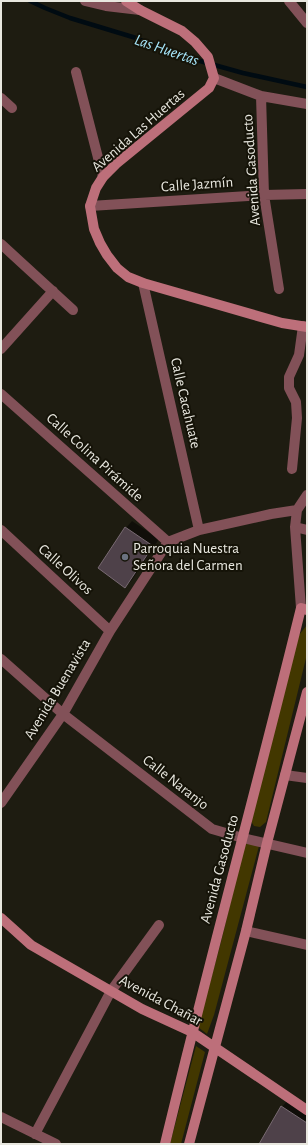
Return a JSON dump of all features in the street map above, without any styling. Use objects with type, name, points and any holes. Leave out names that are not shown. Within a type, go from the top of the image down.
[{"type":"street","points":[[85,1],[106,6],[140,10]]},
{"type":"street","points":[[126,1],[140,10],[182,31],[195,42],[208,57],[213,76],[261,96],[307,104]]},
{"type":"street","points":[[289,1],[307,23]]},
{"type":"street","points":[[76,72],[103,177]]},
{"type":"street","name":"Avenida Las Huertas","points":[[213,76],[209,88],[103,177],[96,188],[90,206],[94,229],[107,255],[117,268],[128,276],[143,283],[282,323],[305,327]]},
{"type":"street","name":"Avenida Gasoducto","points":[[261,96],[264,195],[279,289]]},
{"type":"street","points":[[1,98],[12,108]]},
{"type":"street","name":"Calle Jazmín","points":[[90,206],[264,195],[307,194]]},
{"type":"street","points":[[1,244],[73,310]]},
{"type":"street","name":"Calle Cacahuate","points":[[143,283],[199,530]]},
{"type":"street","points":[[1,349],[52,291]]},
{"type":"street","points":[[292,469],[297,418],[296,402],[289,388],[290,377],[303,356],[305,327]]},
{"type":"street","name":"Calle Colina Pirámide","points":[[1,394],[168,542]]},
{"type":"street","points":[[304,609],[294,527],[297,510],[307,496]]},
{"type":"street","points":[[168,542],[199,530],[271,514],[297,510]]},
{"type":"street","points":[[294,527],[307,530]]},
{"type":"street","name":"Calle Olivos","points":[[1,530],[110,630]]},
{"type":"street","name":"Avenida Buenavista","points":[[1,802],[63,714],[110,630],[168,542]]},
{"type":"street","name":"Avenida Gasoducto","points":[[165,1144],[192,1032],[304,609]]},
{"type":"street","name":"Calle Naranjo","points":[[1,659],[63,714],[212,829],[307,853]]},
{"type":"street","points":[[189,1144],[246,931],[267,843],[307,692]]},
{"type":"street","points":[[285,775],[307,778]]},
{"type":"street","name":"Avenida Chañar","points":[[1,918],[31,945],[142,1009],[192,1032],[307,1110]]},
{"type":"street","points":[[35,1134],[111,991],[159,925]]},
{"type":"street","points":[[246,931],[307,945]]},
{"type":"street","points":[[1,1117],[56,1144]]},
{"type":"shaded area","points":[[307,625],[307,654],[266,822],[260,827],[254,826],[251,821],[299,635]]},
{"type":"shaded area","points":[[247,843],[259,846],[214,1015],[207,1034],[198,1027],[221,942],[244,847]]},
{"type":"shaded area","points":[[196,1046],[205,1052],[181,1144],[170,1144]]},
{"type":"building","name":"Parroquia Nuestra Señora del Carmen","points":[[125,527],[153,546],[125,588],[98,568]]},
{"type":"building","points":[[281,1106],[307,1123],[307,1144],[259,1144]]},
{"type":"waterway","name":"Las Huertas","points":[[30,1],[70,18],[136,38],[175,54],[243,73],[307,87]]},
{"type":"place","name":"Parroquia Nuestra Señora del Carmen","points":[[125,557]]}]
